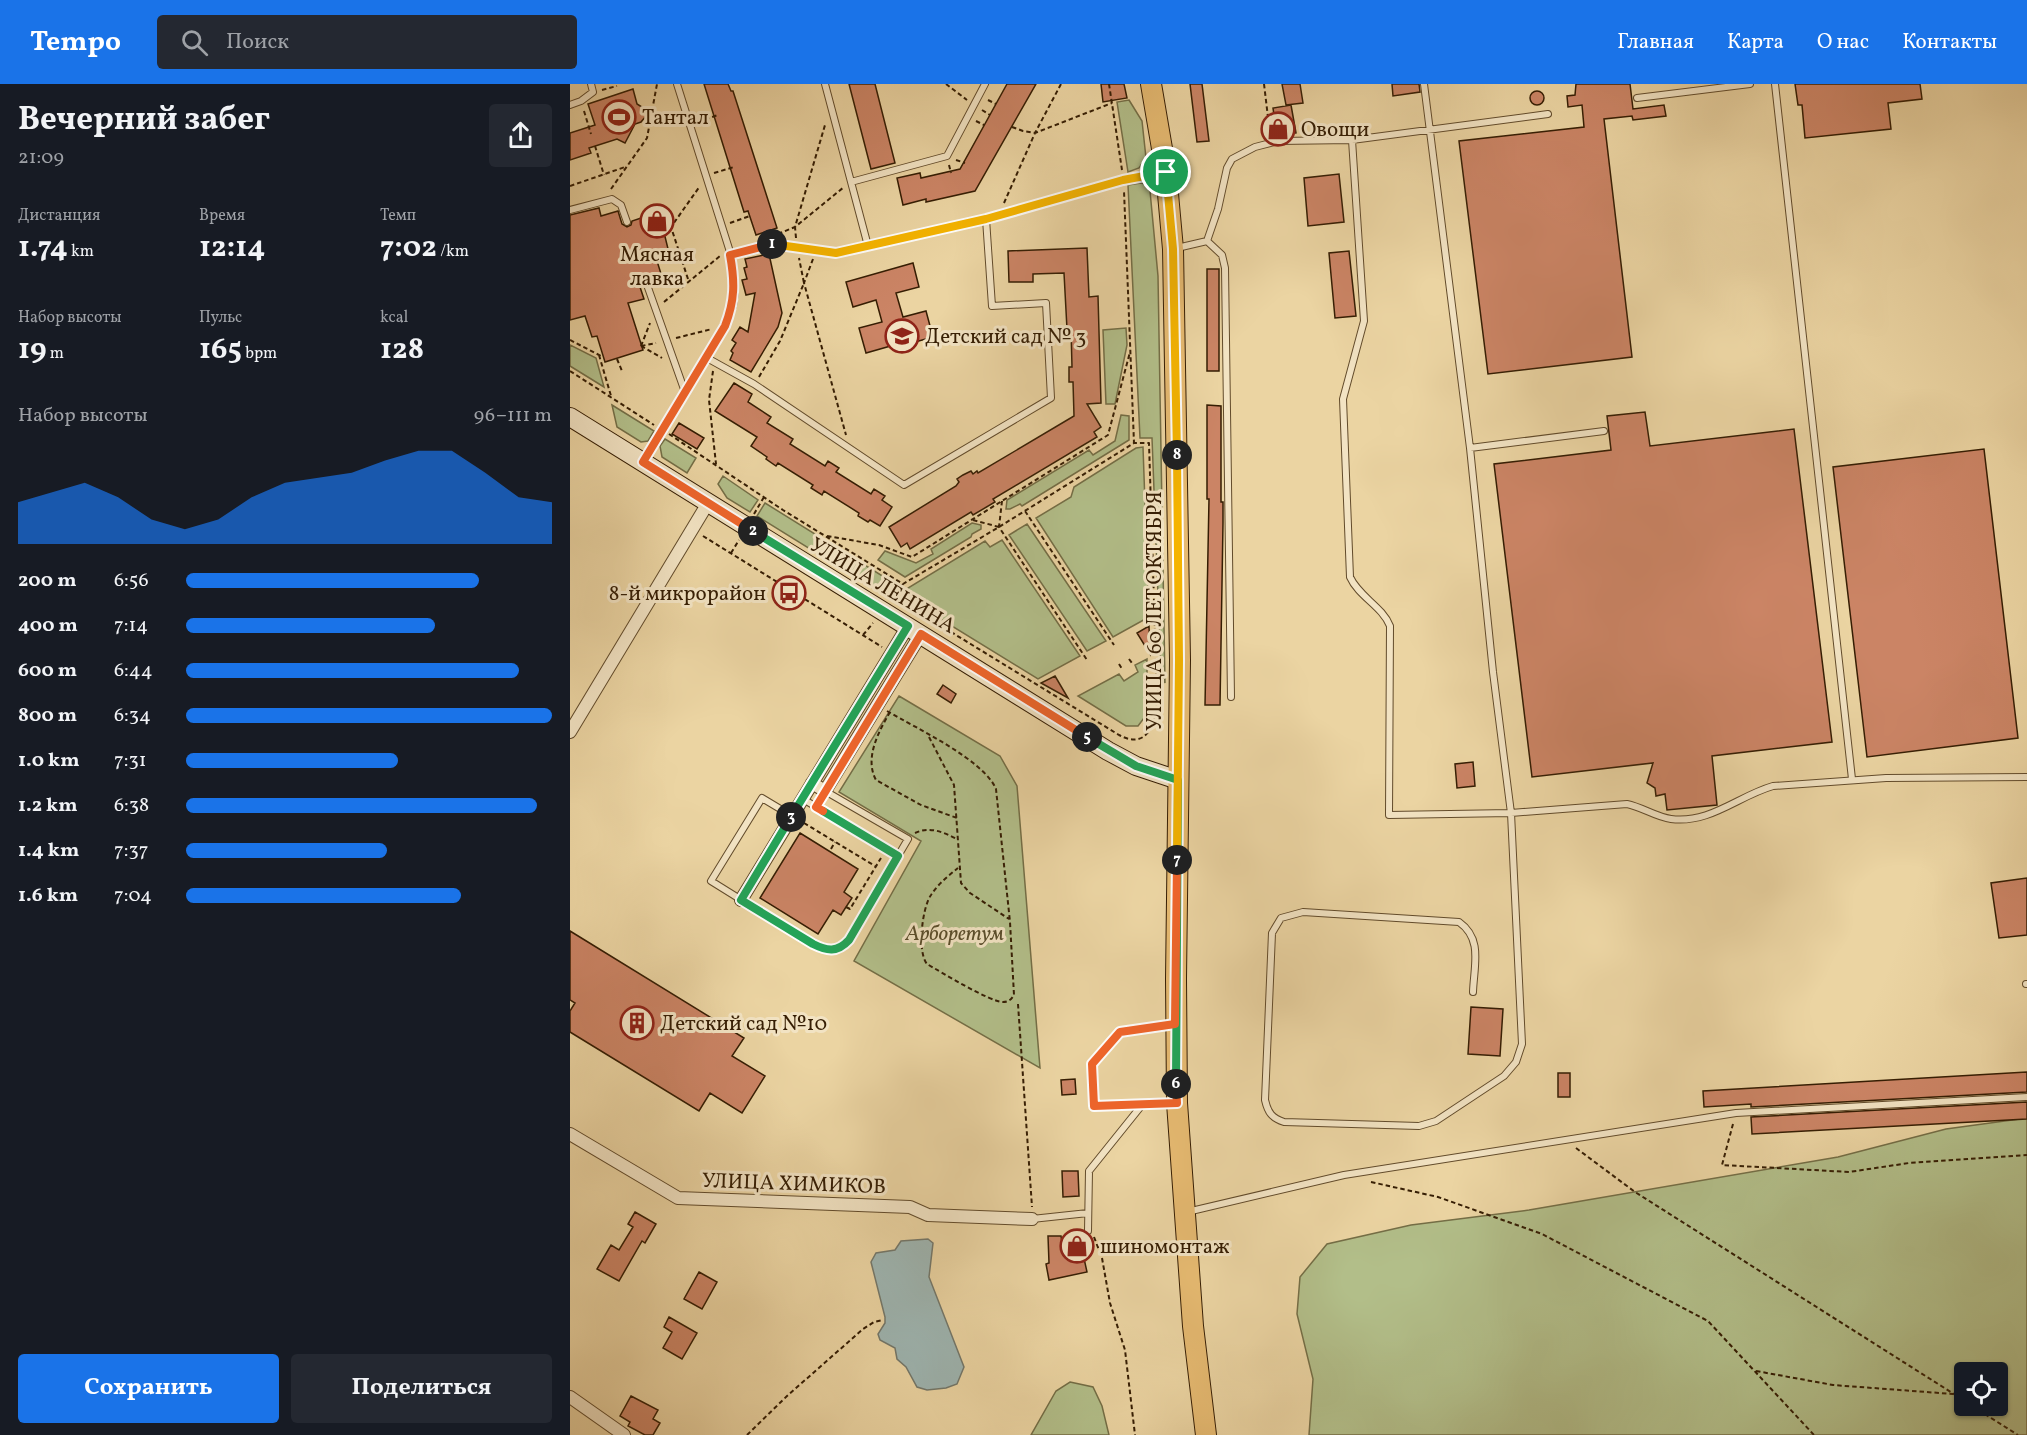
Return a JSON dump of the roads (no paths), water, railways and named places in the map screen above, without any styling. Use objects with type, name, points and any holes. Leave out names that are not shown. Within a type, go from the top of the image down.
[{"type":"main road","name":"УЛИЦА 60 ЛЕТ ОКТЯБРЯ","points":[[1151,84],[1166,172],[1173,249],[1179,648],[1175,1024],[1177,1103],[1192,1326],[1206,1435]]},
{"type":"main road","name":"УЛИЦА ЛЕНИНА","points":[[570,417],[1136,766],[1178,780]]},
{"type":"street","points":[[570,732],[708,503]]},
{"type":"street","points":[[812,783],[825,791],[878,705],[915,630]]},
{"type":"street","points":[[741,900],[797,817],[812,783],[915,630]]},
{"type":"street","name":"УЛИЦА ХИМИКОВ","points":[[570,1134],[678,1197],[910,1207],[928,1215],[1032,1219]]},
{"type":"street","points":[[570,1397],[624,1435]]},
{"type":"lane","points":[[570,105],[581,101],[593,92],[591,84]]},
{"type":"lane","points":[[643,462],[725,326],[733,306],[735,292],[730,252],[677,84]]},
{"type":"lane","points":[[825,84],[868,246]]},
{"type":"lane","points":[[851,182],[947,156],[985,84]]},
{"type":"lane","points":[[1424,84],[1470,448],[1493,672],[1511,813],[1522,1044],[1516,1062],[1504,1076],[1436,1121],[1419,1126],[1284,1122],[1274,1119],[1267,1110],[1265,1100],[1272,933],[1281,918],[1303,912],[1458,922],[1474,937],[1473,992]]},
{"type":"lane","points":[[1637,98],[1750,84]]},
{"type":"lane","points":[[1775,84],[1852,779]]},
{"type":"lane","points":[[1207,241],[1214,224],[1227,168],[1232,159],[1242,152],[1271,143],[1352,140],[1548,114]]},
{"type":"lane","points":[[1352,140],[1364,321],[1349,369],[1343,399],[1350,577],[1362,594],[1387,617],[1390,626],[1389,815],[1511,813],[1627,804],[1640,806],[1668,819],[1680,820],[1716,813],[1759,790],[1773,786],[1852,779],[2027,777]]},
{"type":"lane","points":[[730,252],[770,243],[836,253],[986,219],[1123,180],[1166,172]]},
{"type":"lane","points":[[570,210],[605,199],[617,201],[624,211],[627,222]]},
{"type":"lane","points":[[707,358],[754,384],[904,484],[1051,398],[1046,303],[992,306],[986,219]]},
{"type":"lane","points":[[1173,249],[1207,241]]},
{"type":"lane","points":[[1207,241],[1222,255],[1225,268],[1231,697]]},
{"type":"lane","points":[[646,282],[685,392]]},
{"type":"lane","points":[[1470,448],[1604,430]]},
{"type":"lane","points":[[797,817],[762,798],[711,881],[813,944],[825,950],[837,949],[849,940],[908,839],[825,791],[816,807]]},
{"type":"lane","points":[[803,799],[898,856]]},
{"type":"lane","points":[[1175,1024],[1120,1032],[1092,1064],[1094,1106],[1177,1103]]},
{"type":"lane","points":[[1184,1213],[1344,1175],[1736,1113],[2027,1097]]},
{"type":"lane","points":[[1088,1231],[1089,1171],[1142,1105]]},
{"type":"lane","points":[[1032,1219],[1088,1213]]},
{"type":"water","points":[[928,1239],[933,1243],[929,1277],[964,1367],[957,1384],[927,1390],[917,1387],[906,1367],[897,1359],[895,1348],[880,1340],[878,1334],[885,1323],[885,1317],[871,1262],[876,1253],[895,1250],[901,1241]]},
{"type":"place","name":"Тантал","points":[[619,117]]},
{"type":"place","name":"Овощи","points":[[1278,129]]},
{"type":"place","name":"Мясная лавка","points":[[657,221]]},
{"type":"place","name":"Детский сад № 3","points":[[902,336]]},
{"type":"place","name":"8-й микрорайон","points":[[789,593]]},
{"type":"place","name":"Детский сад №10","points":[[637,1023]]},
{"type":"place","name":"шиномонтаж","points":[[1077,1246]]},
{"type":"park label","name":"Арборетум","points":[[955,933]]}]
